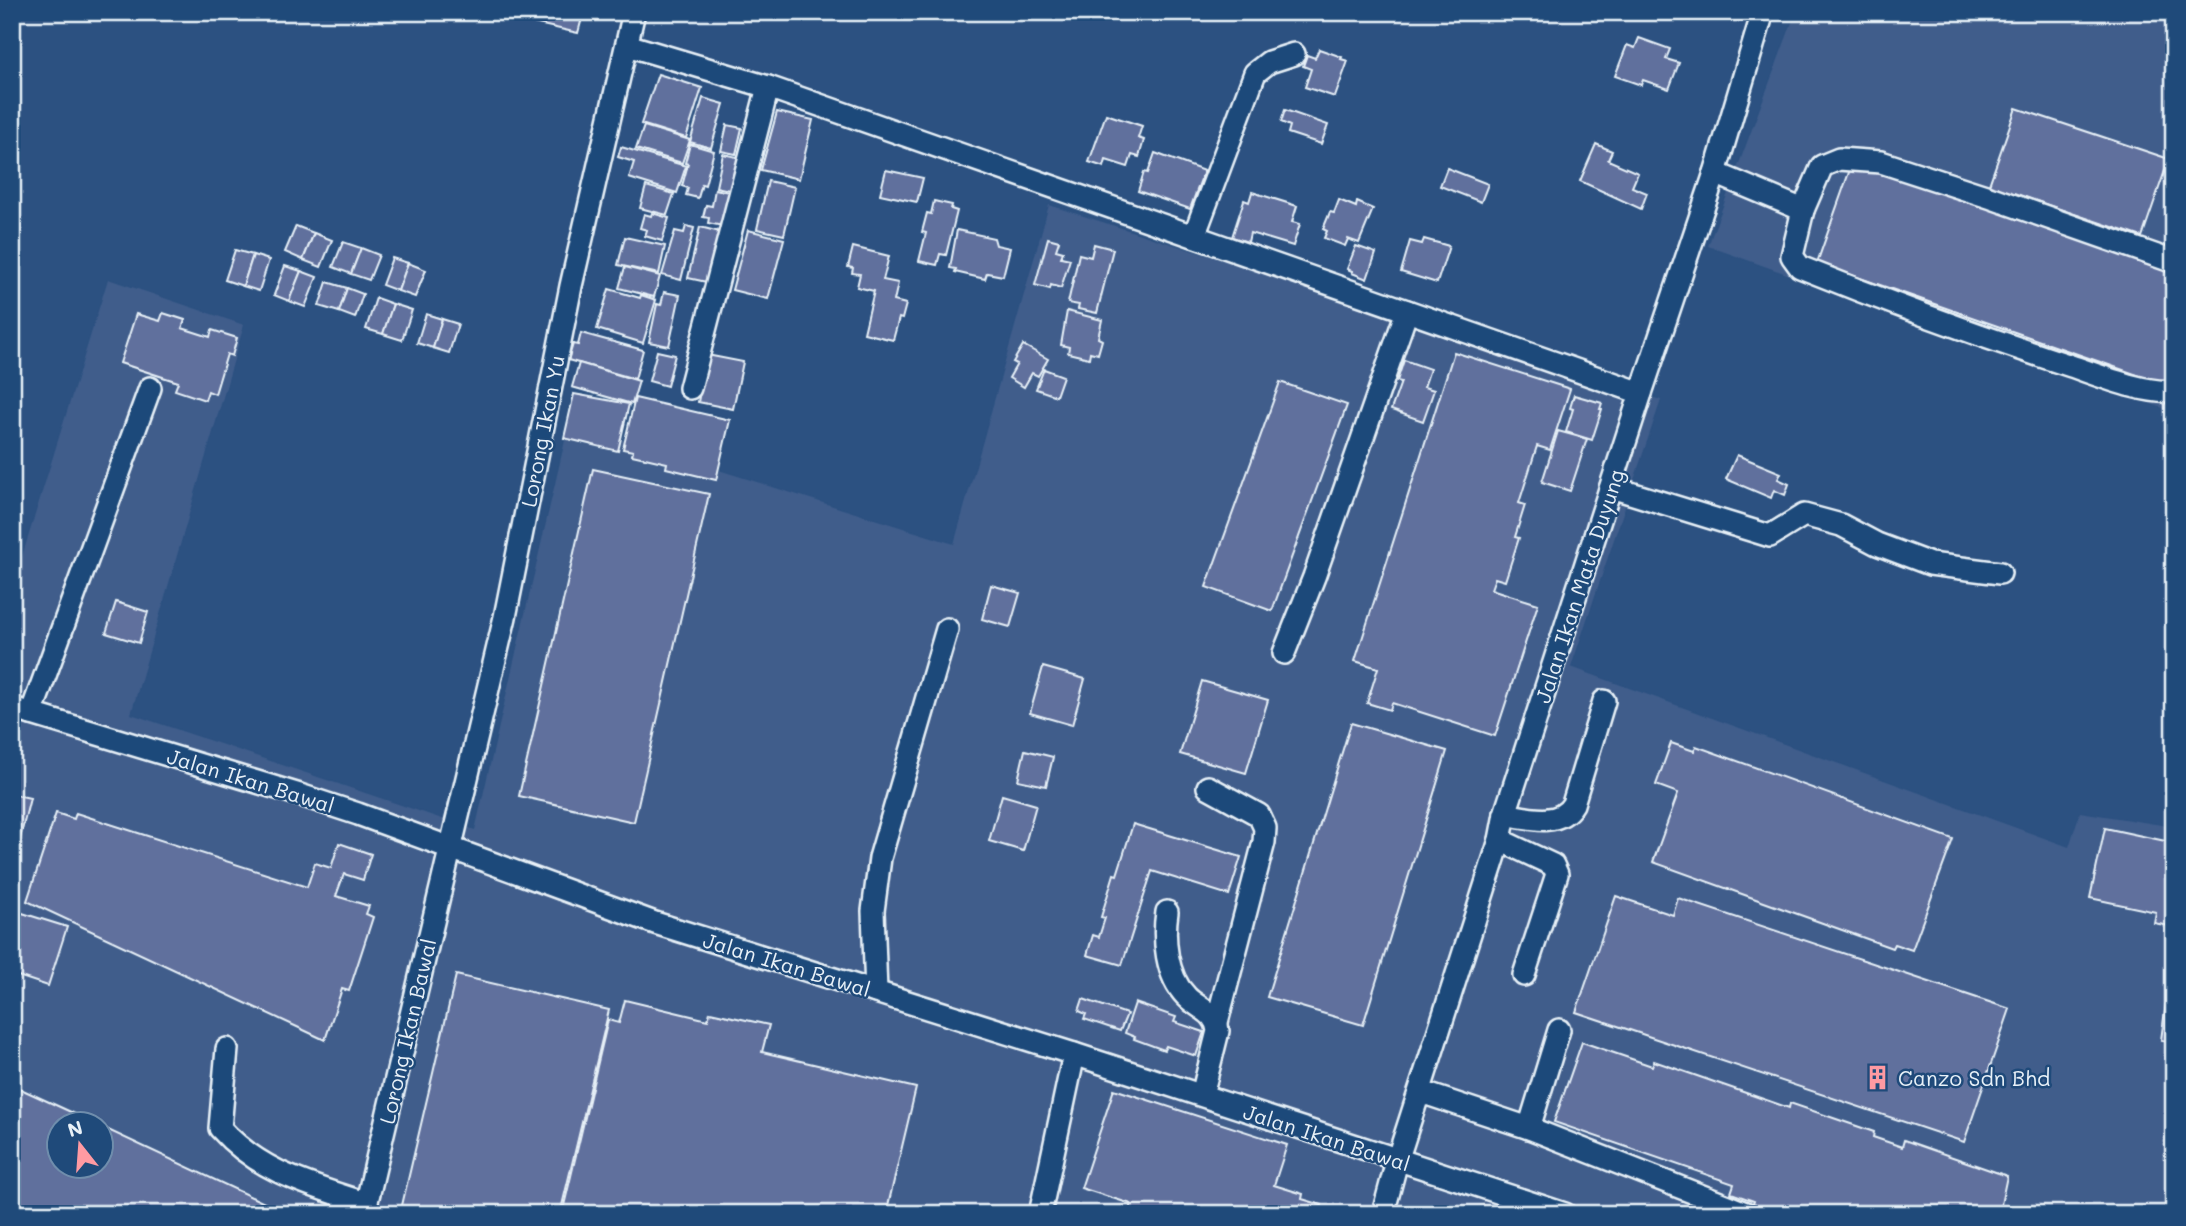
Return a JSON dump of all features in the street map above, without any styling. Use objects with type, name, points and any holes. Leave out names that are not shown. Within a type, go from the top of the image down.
[{"type":"street","name":"Lorong Ikan Yu","points":[[449,849],[505,617],[571,286],[634,12]]},
{"type":"street","name":"Jalan Ikan Mata Duyung","points":[[1383,1214],[1397,1161],[1500,840],[1505,814],[1715,173],[1763,12]]},
{"type":"street","points":[[627,45],[768,87],[1641,393]]},
{"type":"street","points":[[1194,236],[1255,73],[1269,62],[1294,54]]},
{"type":"street","points":[[690,388],[768,87]]},
{"type":"street","points":[[2174,262],[1881,162],[1839,159],[1822,166],[1803,210],[1792,256],[1800,267],[1901,307],[2112,380],[2163,393],[2174,391]]},
{"type":"street","points":[[1715,173],[1803,210]]},
{"type":"street","points":[[1284,653],[1314,577],[1407,311]]},
{"type":"street","points":[[22,711],[150,388]]},
{"type":"street","points":[[1611,487],[1770,536],[1804,514],[1842,525],[1877,544],[1930,564],[2000,573]]},
{"type":"street","points":[[876,992],[873,911],[880,858],[947,629]]},
{"type":"street","points":[[1505,814],[1550,820],[1569,811],[1604,701]]},
{"type":"street","name":"Jalan Ikan Bawal","points":[[22,711],[289,791],[655,923],[1074,1054],[1565,1214]]},
{"type":"street","points":[[1202,1095],[1218,1031],[1217,1022],[1264,842],[1265,828],[1259,815],[1208,787]]},
{"type":"street","points":[[1500,840],[1553,865],[1557,874],[1524,975]]},
{"type":"street","name":"Lorong Ikan Bawal","points":[[365,1209],[449,849]]},
{"type":"street","points":[[1167,912],[1166,946],[1178,986],[1184,995],[1212,1015],[1217,1022]]},
{"type":"street","points":[[1529,1128],[1559,1030]]},
{"type":"street","points":[[227,1049],[220,1128],[231,1141],[265,1167],[365,1209]]},
{"type":"street","points":[[1040,1214],[1074,1054]]},
{"type":"street","points":[[1421,1092],[1529,1128],[1748,1214]]},
{"type":"shaded area","points":[[1796,12],[2174,12],[2174,412],[1708,246]]},
{"type":"shaded area","points":[[1049,205],[1661,400],[1571,667],[2069,847],[2080,812],[2174,827],[2174,1214],[12,1214],[12,589],[108,279],[244,325],[131,714],[475,830],[569,423],[954,544]]},
{"type":"building","points":[[512,12],[596,12],[594,20],[582,18],[578,33],[511,18]]},
{"type":"building","points":[[1639,38],[1670,49],[1666,59],[1679,63],[1669,89],[1643,80],[1641,85],[1615,76],[1627,45],[1635,48]]},
{"type":"building","points":[[1319,49],[1348,61],[1335,97],[1305,87],[1311,69],[1303,66],[1307,55],[1315,58]]},
{"type":"building","points":[[658,74],[702,88],[686,138],[641,124]]},
{"type":"building","points":[[703,98],[724,104],[711,148],[690,142]]},
{"type":"building","points":[[2016,108],[2169,159],[2142,237],[1989,185]]},
{"type":"building","points":[[1285,110],[1328,125],[1321,144],[1288,133],[1290,126],[1281,122]]},
{"type":"building","points":[[777,112],[813,120],[799,179],[761,170]]},
{"type":"building","points":[[1106,114],[1142,126],[1138,138],[1144,140],[1139,157],[1132,155],[1128,167],[1106,160],[1104,167],[1089,162]]},
{"type":"building","points":[[727,125],[742,128],[736,154],[721,151]]},
{"type":"building","points":[[644,126],[690,140],[682,163],[636,149]]},
{"type":"building","points":[[690,144],[714,151],[705,185],[702,184],[698,198],[686,195],[688,188],[682,186]]},
{"type":"building","points":[[1596,144],[1612,151],[1608,160],[1638,173],[1632,187],[1647,193],[1641,209],[1580,181]]},
{"type":"building","points":[[621,147],[686,166],[677,193],[629,178],[634,162],[618,157]]},
{"type":"building","points":[[1155,153],[1204,171],[1190,209],[1138,191],[1144,172],[1148,173]]},
{"type":"building","points":[[723,154],[746,159],[738,192],[716,187]]},
{"type":"building","points":[[1853,161],[2174,267],[2174,372],[2169,386],[1817,263]]},
{"type":"building","points":[[1447,168],[1488,184],[1481,202],[1440,186]]},
{"type":"building","points":[[886,170],[923,178],[917,202],[880,194]]},
{"type":"building","points":[[768,181],[795,187],[784,235],[757,229]]},
{"type":"building","points":[[646,186],[674,194],[667,215],[640,208]]},
{"type":"building","points":[[715,189],[738,194],[733,228],[708,223],[709,218],[703,217],[706,205],[712,206]]},
{"type":"building","points":[[1252,192],[1297,206],[1292,222],[1300,224],[1293,246],[1250,233],[1248,242],[1232,237],[1244,200],[1249,202]]},
{"type":"building","points":[[1339,200],[1356,207],[1357,202],[1373,209],[1359,243],[1348,239],[1345,246],[1324,238],[1327,231],[1323,229]]},
{"type":"building","points":[[934,201],[952,205],[951,209],[957,211],[946,255],[940,254],[937,265],[919,261],[926,233],[922,232],[927,213],[931,214]]},
{"type":"building","points":[[652,213],[669,218],[662,241],[645,236],[647,230],[640,228],[644,214],[651,216]]},
{"type":"building","points":[[296,226],[314,233],[303,260],[285,252]]},
{"type":"building","points":[[686,226],[694,228],[681,280],[662,275],[675,231],[684,233]]},
{"type":"building","points":[[700,227],[728,234],[716,284],[688,278]]},
{"type":"building","points":[[748,230],[784,239],[768,299],[732,290]]},
{"type":"building","points":[[957,230],[994,238],[996,245],[1010,248],[1003,276],[987,273],[985,279],[955,272],[956,269],[950,268]]},
{"type":"building","points":[[314,233],[332,240],[321,267],[303,260]]},
{"type":"building","points":[[625,237],[665,246],[659,274],[618,265]]},
{"type":"building","points":[[1048,238],[1059,241],[1056,250],[1063,252],[1061,257],[1070,259],[1061,288],[1051,285],[1050,289],[1035,285]]},
{"type":"building","points":[[1424,239],[1449,246],[1437,283],[1401,272],[1410,241],[1422,244]]},
{"type":"building","points":[[343,242],[361,248],[351,274],[333,267]]},
{"type":"building","points":[[1094,244],[1113,249],[1097,313],[1078,309],[1079,305],[1068,303],[1079,254],[1091,257]]},
{"type":"building","points":[[1356,246],[1376,253],[1367,279],[1347,269]]},
{"type":"building","points":[[853,247],[889,256],[883,280],[898,283],[894,301],[906,304],[893,340],[864,333],[874,291],[857,287],[860,274],[852,273],[853,268],[848,267]]},
{"type":"building","points":[[361,248],[379,255],[369,280],[351,274]]},
{"type":"building","points":[[235,250],[253,255],[243,286],[225,280]]},
{"type":"building","points":[[253,255],[269,260],[259,291],[243,286]]},
{"type":"building","points":[[392,258],[408,263],[398,291],[382,285]]},
{"type":"building","points":[[408,263],[426,270],[415,297],[398,291]]},
{"type":"building","points":[[285,266],[301,271],[289,301],[274,295]]},
{"type":"building","points":[[625,267],[660,276],[654,297],[619,288]]},
{"type":"building","points":[[301,271],[317,277],[305,307],[289,301]]},
{"type":"building","points":[[327,282],[347,288],[339,312],[319,306]]},
{"type":"building","points":[[347,288],[363,294],[355,318],[339,312]]},
{"type":"building","points":[[609,289],[656,300],[643,343],[597,329]]},
{"type":"building","points":[[664,292],[680,295],[669,346],[649,342],[657,304],[661,305]]},
{"type":"building","points":[[376,298],[393,304],[383,334],[366,329]]},
{"type":"building","points":[[393,304],[412,310],[402,340],[383,334]]},
{"type":"building","points":[[1067,311],[1102,320],[1098,338],[1102,340],[1098,354],[1090,352],[1089,358],[1068,353],[1069,347],[1061,345]]},
{"type":"building","points":[[163,313],[185,320],[182,328],[210,337],[212,330],[237,338],[232,356],[227,354],[215,394],[208,391],[205,400],[175,390],[178,382],[120,363],[136,314],[160,321]]},
{"type":"building","points":[[426,314],[442,319],[433,348],[417,343]]},
{"type":"building","points":[[442,319],[458,324],[449,353],[433,348]]},
{"type":"building","points":[[581,333],[643,350],[635,379],[568,360],[573,344],[578,345]]},
{"type":"building","points":[[1023,345],[1048,359],[1038,376],[1032,373],[1024,387],[1009,378],[1017,364],[1013,362]]},
{"type":"building","points":[[657,351],[675,355],[667,386],[649,381]]},
{"type":"building","points":[[1454,352],[1570,389],[1550,450],[1537,446],[1519,503],[1525,505],[1515,537],[1519,538],[1505,581],[1495,578],[1491,589],[1538,604],[1495,736],[1392,703],[1390,710],[1367,703],[1378,668],[1355,661]]},
{"type":"building","points":[[707,355],[743,362],[733,409],[698,402]]},
{"type":"building","points":[[1404,360],[1430,369],[1424,387],[1434,390],[1423,421],[1391,410],[1401,382],[1397,381]]},
{"type":"building","points":[[579,363],[639,381],[632,404],[572,387]]},
{"type":"building","points":[[1044,369],[1063,376],[1056,396],[1036,389]]},
{"type":"building","points":[[1280,382],[1347,405],[1272,611],[1206,587]]},
{"type":"building","points":[[574,394],[629,404],[618,451],[564,438]]},
{"type":"building","points":[[1574,395],[1602,403],[1592,440],[1566,432]]},
{"type":"building","points":[[635,398],[730,420],[716,480],[666,468],[667,463],[632,455],[633,451],[623,449]]},
{"type":"building","points":[[1558,431],[1587,439],[1570,491],[1542,482]]},
{"type":"building","points":[[1737,455],[1781,473],[1778,479],[1789,484],[1785,495],[1774,490],[1771,498],[1726,479]]},
{"type":"building","points":[[593,469],[709,494],[634,822],[519,796]]},
{"type":"building","points":[[991,585],[1020,593],[1010,627],[982,619]]},
{"type":"building","points":[[116,602],[148,612],[139,643],[106,633]]},
{"type":"building","points":[[1043,667],[1085,679],[1072,725],[1030,713]]},
{"type":"building","points":[[1202,681],[1268,700],[1246,773],[1180,754]]},
{"type":"building","points":[[1351,723],[1447,751],[1363,1025],[1267,997]]},
{"type":"building","points":[[1671,743],[1694,751],[1696,746],[1953,839],[1912,950],[1894,944],[1892,948],[1653,862],[1678,793],[1656,785]]},
{"type":"building","points":[[1025,750],[1053,757],[1046,786],[1018,780]]},
{"type":"building","points":[[12,794],[30,798],[12,871]]},
{"type":"building","points":[[1002,795],[1036,805],[1023,851],[989,841]]},
{"type":"building","points":[[56,813],[74,819],[76,813],[307,887],[315,863],[331,868],[339,843],[371,854],[363,880],[344,874],[336,896],[369,906],[366,914],[373,917],[349,991],[342,989],[325,1040],[27,901]]},
{"type":"building","points":[[1133,824],[1241,857],[1229,895],[1152,871],[1122,965],[1087,955],[1093,935],[1099,937],[1105,918],[1101,917]]},
{"type":"building","points":[[2105,828],[2170,842],[2171,836],[2174,837],[2174,927],[2154,923],[2156,912],[2090,898]]},
{"type":"building","name":"Canzo Sdn Bhd","points":[[1616,896],[1673,915],[1678,898],[2010,1009],[1964,1142],[1576,1012]]},
{"type":"building","points":[[19,912],[67,927],[48,986],[12,974],[12,933]]},
{"type":"building","points":[[456,975],[609,1010],[560,1214],[400,1214]]},
{"type":"building","points":[[1083,999],[1127,1014],[1120,1031],[1084,1019],[1086,1014],[1079,1011]]},
{"type":"building","points":[[625,1000],[708,1020],[710,1012],[769,1025],[762,1052],[916,1088],[886,1214],[562,1214],[608,1020],[619,1023]]},
{"type":"building","points":[[1135,1003],[1176,1017],[1174,1022],[1204,1032],[1196,1056],[1166,1046],[1164,1050],[1125,1033]]},
{"type":"building","points":[[2166,1003],[2174,1004],[2174,1042],[2161,1040]]},
{"type":"building","points":[[1582,1042],[1652,1066],[1654,1061],[1789,1108],[1790,1103],[1874,1132],[1873,1137],[1902,1147],[1904,1140],[2007,1176],[1999,1214],[1765,1214],[1751,1209],[1754,1201],[1731,1193],[1734,1184],[1554,1122]]},
{"type":"building","points":[[12,1085],[66,1110],[46,1110],[46,1180],[116,1180],[116,1134],[288,1214],[12,1214]]},
{"type":"building","points":[[1114,1089],[1287,1145],[1274,1185],[1303,1194],[1302,1199],[1322,1205],[1319,1214],[1128,1214],[1131,1204],[1081,1188]]},
{"type":"place","name":"Canzo Sdn Bhd","points":[[1878,1077]]}]
